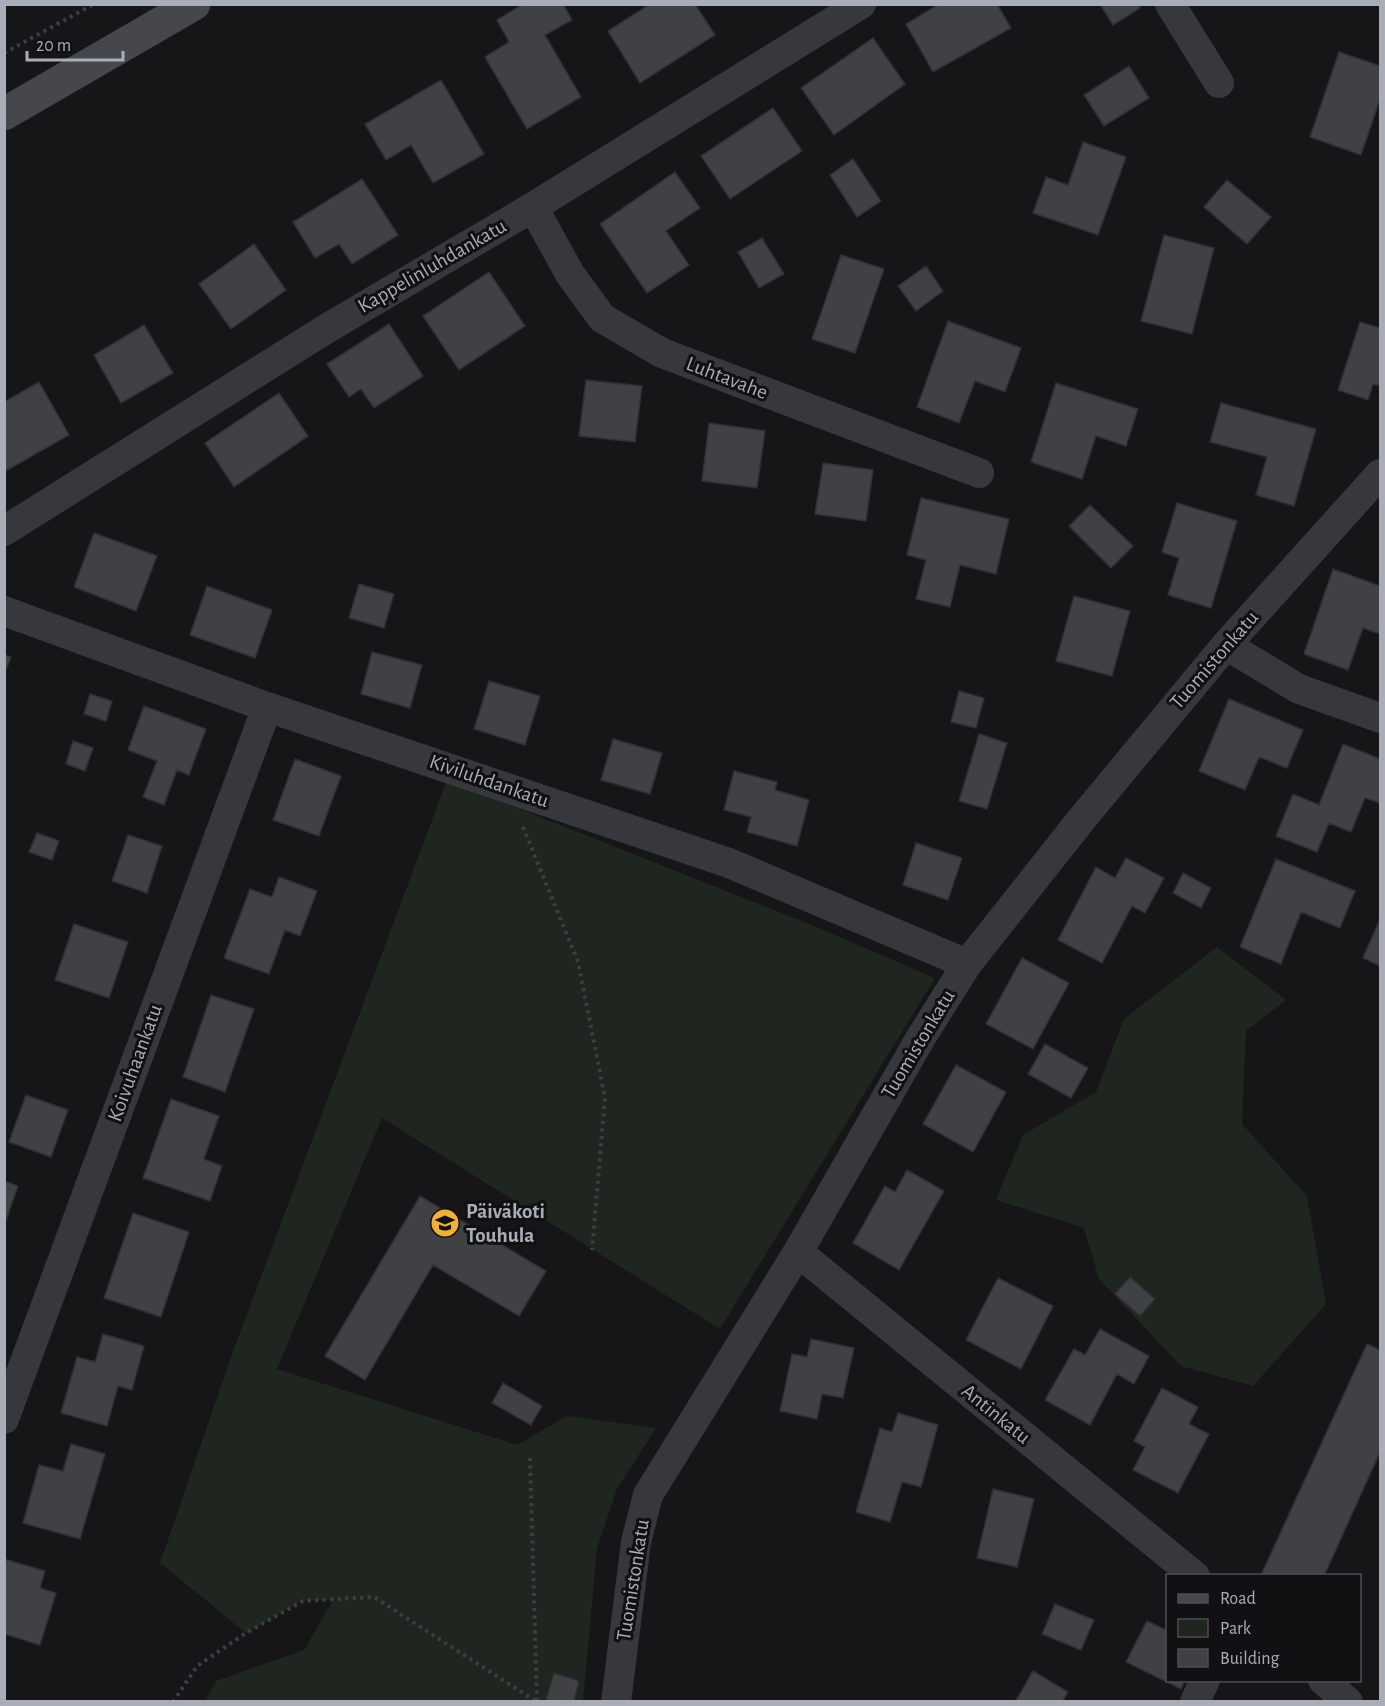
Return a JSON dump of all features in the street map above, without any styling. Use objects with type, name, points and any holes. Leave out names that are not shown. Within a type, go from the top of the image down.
[{"type":"main road","points":[[4,114],[194,4]]},
{"type":"street","name":"Kappelinluhdankatu","points":[[4,531],[326,329],[533,207],[861,4]]},
{"type":"street","points":[[1170,4],[1219,83]]},
{"type":"street","name":"Luhtavahe","points":[[533,207],[570,274],[602,318],[612,324],[662,353],[979,473]]},
{"type":"street","name":"Tuomistonkatu","points":[[616,1701],[636,1542],[648,1496],[798,1252],[920,1039],[968,964],[1081,820],[1226,645],[1380,474]]},
{"type":"street","name":"Kiviluhdankatu","points":[[4,611],[267,707],[507,786],[729,863],[968,964]]},
{"type":"street","points":[[1226,645],[1299,689],[1380,718]]},
{"type":"street","name":"Koivuhaankatu","points":[[4,1419],[267,707]]},
{"type":"street","name":"Antinkatu","points":[[798,1252],[1194,1574]]},
{"type":"street","points":[[1195,1701],[1204,1682]]},
{"type":"street","points":[[1325,1682],[1348,1701]]},
{"type":"path","points":[[4,53],[94,4]]},
{"type":"path","points":[[507,786],[578,962],[605,1098],[592,1250]]},
{"type":"path","points":[[530,1458],[537,1701]]},
{"type":"path","points":[[173,1701],[197,1666],[246,1633],[303,1601],[374,1597],[537,1701]]},
{"type":"green space","points":[[447,780],[807,923],[935,978],[720,1329],[382,1118],[277,1369],[517,1445],[567,1416],[656,1428],[617,1489],[597,1549],[583,1701],[205,1701],[216,1681],[304,1650],[333,1600],[302,1601],[246,1633],[160,1563],[232,1354]]},
{"type":"green space","points":[[1217,947],[1286,1000],[1246,1031],[1242,1124],[1307,1196],[1326,1304],[1253,1386],[1181,1366],[1099,1279],[1084,1228],[996,1200],[1023,1135],[1096,1092],[1124,1019]]},
{"type":"building","points":[[523,4],[563,4],[572,20],[545,35],[581,97],[527,129],[485,57],[509,42],[497,20]]},
{"type":"building","points":[[650,4],[695,4],[715,35],[640,83],[608,31]]},
{"type":"building","points":[[939,4],[997,4],[1011,28],[933,72],[906,24]]},
{"type":"building","points":[[1100,4],[1138,4],[1140,8],[1113,25]]},
{"type":"building","points":[[873,38],[905,84],[834,135],[801,88]]},
{"type":"building","points":[[1339,52],[1380,66],[1380,99],[1361,155],[1310,137]]},
{"type":"building","points":[[1129,66],[1149,98],[1104,126],[1084,95]]},
{"type":"building","points":[[441,80],[484,154],[433,183],[411,145],[386,160],[365,124]]},
{"type":"building","points":[[773,108],[802,151],[730,199],[701,156]]},
{"type":"building","points":[[1083,142],[1126,157],[1098,235],[1033,213],[1046,177],[1068,185]]},
{"type":"building","points":[[853,159],[881,201],[857,217],[830,175]]},
{"type":"building","points":[[675,172],[700,208],[666,231],[689,265],[647,293],[600,224]]},
{"type":"building","points":[[362,179],[398,235],[352,264],[339,244],[315,258],[293,222]]},
{"type":"building","points":[[1227,180],[1271,217],[1247,244],[1204,207]]},
{"type":"building","points":[[1164,235],[1214,248],[1192,334],[1141,321]]},
{"type":"building","points":[[762,238],[784,274],[759,288],[738,252]]},
{"type":"building","points":[[254,244],[286,290],[231,329],[199,284]]},
{"type":"building","points":[[841,255],[884,269],[855,353],[812,339]]},
{"type":"building","points":[[926,266],[943,291],[916,311],[898,286]]},
{"type":"building","points":[[489,272],[525,326],[459,370],[423,316]]},
{"type":"building","points":[[948,321],[1021,348],[1005,392],[975,381],[959,423],[917,407]]},
{"type":"building","points":[[1360,322],[1380,328],[1380,386],[1373,384],[1368,400],[1338,390]]},
{"type":"building","points":[[389,324],[423,376],[374,408],[361,389],[349,397],[327,364]]},
{"type":"building","points":[[144,325],[173,373],[121,403],[94,355]]},
{"type":"building","points":[[586,380],[642,386],[635,442],[579,436]]},
{"type":"building","points":[[39,382],[69,435],[4,472],[4,402]]},
{"type":"building","points":[[1056,383],[1138,409],[1126,446],[1096,436],[1082,479],[1031,462]]},
{"type":"building","points":[[279,393],[308,436],[234,487],[205,443]]},
{"type":"building","points":[[1221,403],[1316,429],[1294,506],[1256,495],[1267,457],[1210,442]]},
{"type":"building","points":[[709,423],[765,431],[757,488],[702,481]]},
{"type":"building","points":[[823,463],[873,470],[866,521],[815,514]]},
{"type":"building","points":[[921,498],[1009,519],[996,574],[960,565],[950,607],[916,599],[926,560],[907,555]]},
{"type":"building","points":[[1177,503],[1237,521],[1211,608],[1168,595],[1179,558],[1162,552]]},
{"type":"building","points":[[1090,505],[1133,546],[1111,568],[1069,526]]},
{"type":"building","points":[[94,533],[157,556],[136,611],[74,587]]},
{"type":"building","points":[[1333,569],[1380,586],[1380,634],[1363,628],[1348,670],[1304,654]]},
{"type":"building","points":[[359,584],[394,594],[384,628],[349,618]]},
{"type":"building","points":[[207,586],[272,610],[255,658],[190,635]]},
{"type":"building","points":[[1074,596],[1130,611],[1112,676],[1056,661]]},
{"type":"building","points":[[372,652],[422,665],[410,708],[361,694]]},
{"type":"building","points":[[4,655],[11,657],[4,675]]},
{"type":"building","points":[[489,681],[540,696],[525,745],[474,729]]},
{"type":"building","points":[[959,691],[984,698],[976,728],[951,722]]},
{"type":"building","points":[[90,694],[112,701],[106,721],[84,714]]},
{"type":"building","points":[[1229,699],[1303,730],[1287,768],[1259,757],[1245,790],[1199,771]]},
{"type":"building","points":[[144,706],[206,729],[189,775],[177,770],[164,805],[143,797],[157,761],[128,750]]},
{"type":"building","points":[[979,734],[1007,743],[987,809],[959,801]]},
{"type":"building","points":[[613,739],[662,753],[650,794],[601,780]]},
{"type":"building","points":[[73,741],[93,748],[85,771],[66,764]]},
{"type":"building","points":[[1343,744],[1380,759],[1380,803],[1365,798],[1351,832],[1329,823],[1317,852],[1276,836],[1293,794],[1319,805]]},
{"type":"building","points":[[295,759],[341,776],[319,836],[273,820]]},
{"type":"building","points":[[734,771],[777,782],[775,790],[809,800],[797,846],[747,832],[751,817],[724,810]]},
{"type":"building","points":[[37,833],[59,841],[52,860],[29,852]]},
{"type":"building","points":[[128,835],[162,846],[147,893],[112,881]]},
{"type":"building","points":[[916,843],[962,858],[948,900],[903,885]]},
{"type":"building","points":[[1126,858],[1164,878],[1145,913],[1132,906],[1102,963],[1058,940],[1096,867],[1115,878]]},
{"type":"building","points":[[1276,859],[1355,891],[1340,928],[1301,912],[1281,964],[1240,947]]},
{"type":"building","points":[[1183,873],[1211,888],[1201,908],[1173,893]]},
{"type":"building","points":[[279,877],[317,891],[300,936],[285,930],[269,974],[224,958],[250,889],[272,897]]},
{"type":"building","points":[[1380,919],[1380,966],[1363,958]]},
{"type":"building","points":[[74,924],[128,942],[109,998],[55,980]]},
{"type":"building","points":[[1022,958],[1069,983],[1033,1049],[986,1024]]},
{"type":"building","points":[[211,995],[254,1009],[225,1092],[183,1077]]},
{"type":"building","points":[[1045,1044],[1088,1068],[1071,1098],[1028,1074]]},
{"type":"building","points":[[956,1065],[1006,1092],[973,1152],[923,1124]]},
{"type":"building","points":[[26,1095],[68,1110],[51,1157],[9,1142]]},
{"type":"building","points":[[171,1099],[219,1116],[204,1159],[222,1166],[210,1201],[143,1178]]},
{"type":"building","points":[[907,1170],[944,1191],[899,1270],[853,1243],[885,1186],[895,1192]]},
{"type":"building","points":[[4,1181],[18,1186],[4,1226]]},
{"type":"building","points":[[420,1196],[546,1271],[519,1316],[433,1265],[365,1380],[325,1356]]},
{"type":"building","points":[[133,1213],[189,1232],[161,1317],[104,1298]]},
{"type":"building","points":[[1130,1277],[1155,1299],[1140,1316],[1115,1294]]},
{"type":"building","points":[[998,1278],[1053,1306],[1021,1369],[966,1340]]},
{"type":"building","points":[[1100,1329],[1149,1356],[1134,1384],[1117,1374],[1090,1425],[1045,1400],[1074,1349],[1085,1355]]},
{"type":"building","points":[[103,1334],[144,1346],[132,1390],[118,1386],[107,1426],[61,1413],[77,1357],[95,1362]]},
{"type":"building","points":[[811,1339],[854,1348],[843,1398],[822,1394],[817,1419],[780,1411],[792,1354],[807,1357]]},
{"type":"building","points":[[1367,1344],[1380,1350],[1380,1452],[1325,1574],[1262,1573]]},
{"type":"building","points":[[503,1383],[542,1406],[531,1425],[492,1403]]},
{"type":"building","points":[[1162,1388],[1198,1407],[1189,1424],[1209,1434],[1178,1493],[1133,1470],[1145,1447],[1134,1441]]},
{"type":"building","points":[[898,1413],[938,1425],[921,1487],[902,1482],[890,1522],[856,1512],[880,1428],[892,1432]]},
{"type":"building","points":[[71,1444],[105,1454],[80,1539],[23,1523],[39,1465],[63,1471]]},
{"type":"building","points":[[993,1489],[1034,1499],[1017,1567],[977,1558]]},
{"type":"building","points":[[4,1559],[45,1571],[40,1588],[56,1593],[40,1645],[4,1634]]},
{"type":"building","points":[[1055,1604],[1094,1620],[1081,1650],[1042,1634]]},
{"type":"building","points":[[1147,1621],[1166,1630],[1166,1682],[1126,1662]]},
{"type":"building","points":[[1033,1671],[1068,1692],[1062,1702],[1015,1702]]},
{"type":"building","points":[[554,1673],[579,1681],[574,1702],[546,1700]]},
{"type":"building","points":[[1167,1682],[1184,1682],[1181,1689]]},
{"type":"place","name":"Päiväkoti Touhula","points":[[445,1223]]}]
